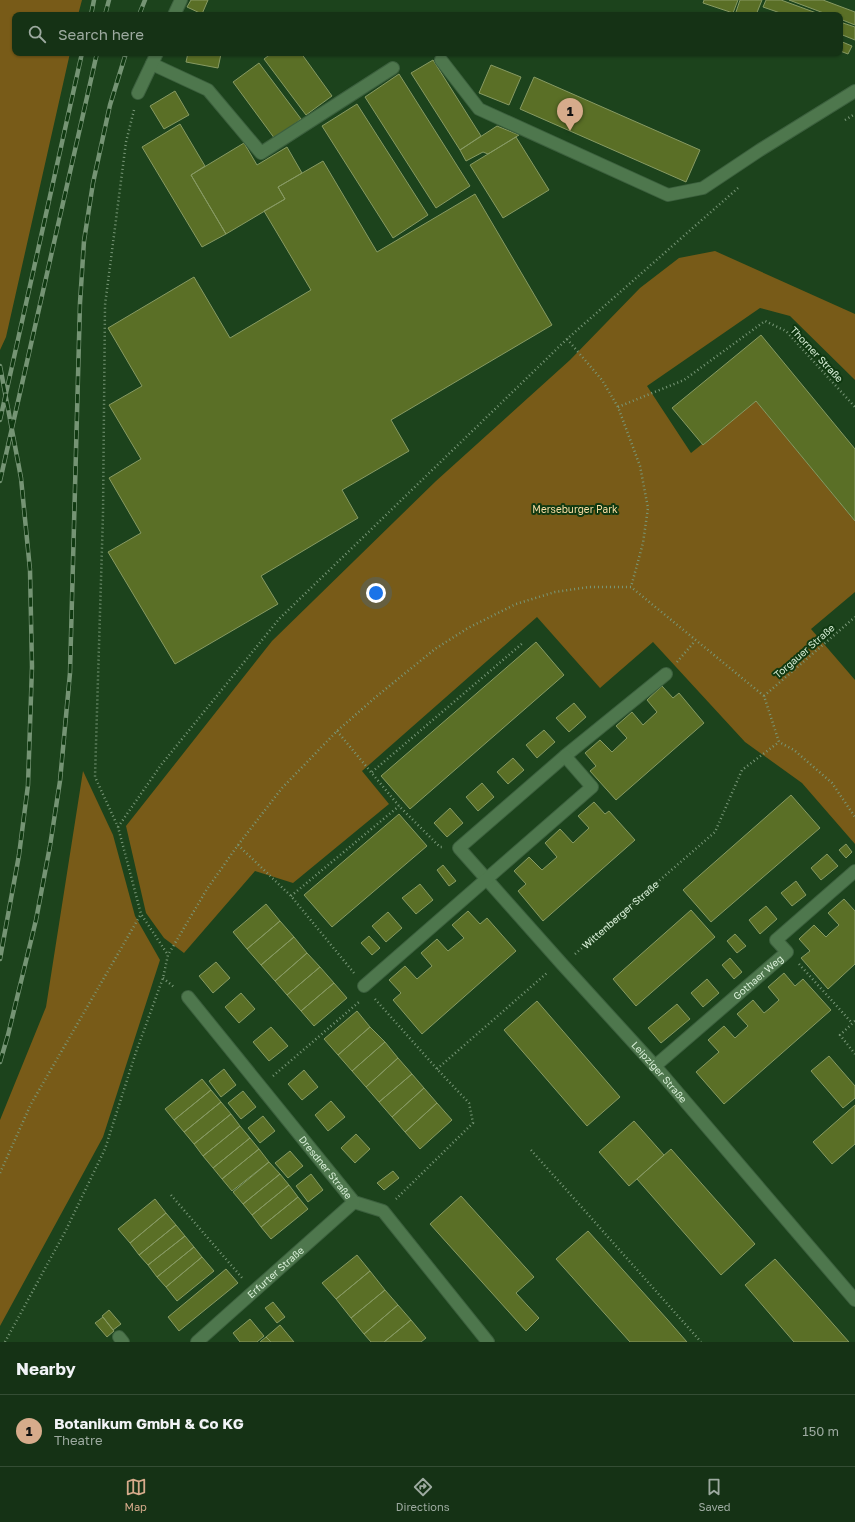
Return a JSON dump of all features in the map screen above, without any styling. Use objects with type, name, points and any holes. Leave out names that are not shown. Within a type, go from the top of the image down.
[{"type":"street","points":[[175,12],[181,0]]},
{"type":"street","points":[[138,94],[156,56]]},
{"type":"street","points":[[442,60],[479,109],[668,195],[703,188],[760,150],[855,91]]},
{"type":"street","points":[[152,64],[208,90],[261,153],[393,68]]},
{"type":"street","points":[[460,848],[565,756],[666,674]]},
{"type":"street","points":[[364,992],[487,878],[592,786],[565,756]]},
{"type":"street","name":"Leipziger Straße","points":[[460,848],[562,964],[655,1066],[855,1300]]},
{"type":"street","name":"Gothaer Weg","points":[[655,1066],[787,952],[776,940],[855,871]]},
{"type":"street","name":"Dresdner Straße","points":[[188,997],[354,1202],[383,1211]]},
{"type":"street","name":"Erfurter Straße","points":[[197,1342],[354,1202]]},
{"type":"street","points":[[383,1211],[488,1342]]},
{"type":"path","points":[[138,94],[126,142],[104,305],[103,514],[95,777],[118,827],[141,914],[168,955]]},
{"type":"path","points":[[842,122],[855,114]]},
{"type":"path","points":[[118,827],[161,765],[279,619],[567,339],[743,184]]},
{"type":"path","name":"Thorner Straße","points":[[618,407],[684,380],[765,321],[786,331],[855,407]]},
{"type":"path","points":[[567,339],[602,380],[618,407],[640,466],[648,508],[643,543],[630,587]]},
{"type":"path","points":[[5,1342],[66,1230],[105,1149],[136,1052],[163,978],[168,955],[207,889],[238,845],[282,788],[337,731],[377,696],[436,649],[468,628],[516,604],[555,592],[589,587],[630,587],[764,696],[779,742],[794,750],[832,783],[855,817]]},
{"type":"path","name":"Torgauer Straße","points":[[764,696],[855,617]]},
{"type":"path","points":[[666,674],[695,641]]},
{"type":"path","points":[[372,772],[524,642]]},
{"type":"path","points":[[337,731],[399,806],[440,846],[460,848]]},
{"type":"path","name":"Wittenberger Straße","points":[[437,1069],[550,971],[562,964],[715,832],[742,770],[779,742]]},
{"type":"path","points":[[291,896],[399,806]]},
{"type":"path","points":[[0,1173],[31,1104],[141,914]]},
{"type":"path","points":[[787,952],[852,1023]]},
{"type":"path","points":[[260,1087],[364,992]]},
{"type":"path","points":[[855,1021],[840,1035],[855,1054]]},
{"type":"path","points":[[383,1211],[473,1122],[469,1103]]},
{"type":"path","points":[[531,1150],[701,1342]]},
{"type":"path","points":[[170,1195],[253,1292]]},
{"type":"green space","points":[[0,0],[82,0],[79,12],[12,12],[12,56],[69,56],[6,337],[0,350]]},
{"type":"green space","name":"Merseburger Park","points":[[715,251],[855,314],[855,380],[790,316],[760,308],[647,386],[691,453],[756,401],[855,521],[855,592],[811,629],[855,680],[855,844],[802,783],[745,742],[653,642],[600,688],[537,617],[362,771],[389,804],[293,883],[255,871],[184,953],[164,938],[146,913],[126,826],[272,641],[436,481],[570,360],[640,288],[679,258]]},
{"type":"green space","points":[[83,771],[113,835],[135,916],[160,960],[103,1137],[0,1326],[0,1120],[46,1007]]},
{"type":"building","points":[[191,0],[208,0],[203,12],[198,12],[187,7]]},
{"type":"building","points":[[704,0],[738,0],[733,12],[703,3]]},
{"type":"building","points":[[740,0],[762,0],[757,12],[736,12]]},
{"type":"building","points":[[766,0],[781,0],[814,12],[777,12],[763,7]]},
{"type":"building","points":[[789,0],[823,0],[855,12],[855,25],[843,20],[843,12],[821,12]]},
{"type":"building","points":[[843,23],[855,27],[855,40],[843,35]]},
{"type":"building","points":[[843,42],[852,46],[848,54],[843,52]]},
{"type":"building","points":[[187,56],[221,56],[218,68],[186,62]]},
{"type":"building","points":[[268,56],[303,56],[332,96],[306,115],[264,59]]},
{"type":"building","points":[[433,60],[481,136],[460,150],[411,73]]},
{"type":"building","points":[[259,63],[301,119],[275,139],[233,82]]},
{"type":"building","points":[[491,65],[521,77],[509,105],[479,93]]},
{"type":"building","points":[[399,74],[470,186],[436,208],[365,97]]},
{"type":"building","points":[[534,77],[700,150],[686,182],[520,109]]},
{"type":"building","points":[[175,91],[189,115],[164,129],[150,106]]},
{"type":"building","points":[[357,104],[428,215],[393,238],[322,126]]},
{"type":"building","points":[[180,124],[205,166],[191,175],[226,234],[202,247],[142,147]]},
{"type":"building","points":[[497,126],[519,135],[488,154],[483,152],[466,161],[460,150]]},
{"type":"building","points":[[516,137],[549,190],[503,218],[470,165]]},
{"type":"building","points":[[244,143],[257,165],[287,147],[302,173],[278,187],[285,199],[226,234],[191,175]]},
{"type":"building","points":[[323,161],[377,252],[475,194],[552,325],[391,420],[409,451],[342,490],[358,518],[261,576],[278,604],[175,664],[108,552],[141,533],[109,478],[141,459],[109,405],[142,386],[108,328],[194,277],[230,338],[311,290],[264,211],[285,199],[278,187]]},
{"type":"building","points":[[761,335],[855,449],[855,521],[756,401],[703,445],[672,408]]},
{"type":"building","points":[[536,642],[564,675],[410,809],[381,776]]},
{"type":"building","points":[[662,686],[673,698],[679,693],[704,723],[616,800],[590,771],[596,766],[585,753],[600,740],[612,752],[627,738],[616,726],[632,712],[643,725],[657,712],[647,700]]},
{"type":"building","points":[[574,703],[586,717],[569,732],[556,718]]},
{"type":"building","points":[[544,730],[555,742],[537,758],[526,745]]},
{"type":"building","points":[[513,758],[524,770],[508,784],[497,772]]},
{"type":"building","points":[[482,783],[494,797],[478,811],[466,797]]},
{"type":"building","points":[[791,795],[820,828],[711,922],[683,890]]},
{"type":"building","points":[[594,802],[605,814],[609,811],[635,840],[543,921],[518,891],[526,884],[514,871],[529,857],[542,870],[557,857],[545,843],[560,829],[573,843],[589,828],[578,816]]},
{"type":"building","points":[[450,808],[463,823],[447,837],[434,823]]},
{"type":"building","points":[[399,814],[427,846],[332,927],[304,895]]},
{"type":"building","points":[[846,844],[852,852],[846,858],[839,850]]},
{"type":"building","points":[[827,854],[838,866],[821,880],[811,868]]},
{"type":"building","points":[[443,865],[456,881],[449,886],[437,870]]},
{"type":"building","points":[[796,881],[806,895],[792,906],[781,893]]},
{"type":"building","points":[[420,884],[433,900],[416,914],[402,898]]},
{"type":"building","points":[[844,899],[855,911],[855,964],[828,989],[801,958],[810,951],[799,939],[814,925],[826,937],[839,925],[828,913]]},
{"type":"building","points":[[266,904],[280,921],[247,949],[233,932]]},
{"type":"building","points":[[766,906],[777,919],[760,934],[749,920]]},
{"type":"building","points":[[691,910],[715,937],[636,1006],[613,979]]},
{"type":"building","points":[[468,911],[480,924],[487,918],[516,951],[422,1034],[393,1000],[401,993],[389,980],[405,966],[417,979],[432,966],[421,953],[437,939],[448,951],[464,938],[452,925]]},
{"type":"building","points":[[388,912],[402,928],[386,942],[372,926]]},
{"type":"building","points":[[280,921],[294,937],[261,965],[247,949]]},
{"type":"building","points":[[735,934],[746,946],[737,953],[727,941]]},
{"type":"building","points":[[369,936],[380,948],[372,955],[361,943]]},
{"type":"building","points":[[294,937],[307,953],[275,981],[261,965]]},
{"type":"building","points":[[307,953],[320,967],[287,995],[275,981]]},
{"type":"building","points":[[730,958],[742,972],[734,979],[722,965]]},
{"type":"building","points":[[216,962],[230,978],[213,993],[199,976]]},
{"type":"building","points":[[320,967],[334,983],[301,1011],[287,995]]},
{"type":"building","points":[[784,973],[795,986],[803,979],[831,1010],[724,1104],[696,1072],[719,1052],[708,1040],[724,1026],[735,1038],[748,1026],[737,1014],[753,1000],[764,1013],[769,1009],[779,1000],[768,987]]},
{"type":"building","points":[[707,979],[719,993],[703,1007],[691,993]]},
{"type":"building","points":[[334,983],[347,998],[314,1026],[301,1011]]},
{"type":"building","points":[[241,993],[255,1009],[239,1023],[225,1007]]},
{"type":"building","points":[[537,1001],[620,1097],[587,1126],[504,1030]]},
{"type":"building","points":[[677,1004],[690,1019],[661,1043],[648,1028]]},
{"type":"building","points":[[357,1011],[370,1027],[338,1055],[324,1039]]},
{"type":"building","points":[[271,1027],[288,1046],[269,1061],[253,1042]]},
{"type":"building","points":[[370,1027],[385,1042],[352,1071],[338,1055]]},
{"type":"building","points":[[385,1042],[398,1058],[366,1087],[352,1071]]},
{"type":"building","points":[[829,1056],[855,1086],[855,1098],[843,1108],[811,1071]]},
{"type":"building","points":[[398,1058],[412,1074],[379,1102],[366,1087]]},
{"type":"building","points":[[224,1069],[236,1085],[221,1097],[209,1081]]},
{"type":"building","points":[[304,1070],[318,1087],[302,1100],[288,1084]]},
{"type":"building","points":[[412,1074],[424,1088],[392,1117],[379,1102]]},
{"type":"building","points":[[202,1079],[211,1090],[174,1120],[165,1109]]},
{"type":"building","points":[[424,1088],[437,1103],[405,1132],[392,1117]]},
{"type":"building","points":[[211,1090],[221,1102],[184,1132],[174,1120]]},
{"type":"building","points":[[243,1091],[256,1107],[241,1119],[228,1103]]},
{"type":"building","points":[[331,1101],[345,1117],[328,1131],[315,1115]]},
{"type":"building","points":[[221,1102],[231,1114],[194,1144],[184,1132]]},
{"type":"building","points":[[437,1103],[452,1120],[420,1149],[405,1132]]},
{"type":"building","points":[[855,1105],[855,1144],[832,1164],[813,1142]]},
{"type":"building","points":[[231,1114],[240,1126],[203,1156],[194,1144]]},
{"type":"building","points":[[263,1116],[275,1131],[260,1143],[248,1128]]},
{"type":"building","points":[[634,1121],[664,1155],[629,1186],[599,1152]]},
{"type":"building","points":[[240,1126],[250,1138],[213,1168],[203,1156]]},
{"type":"building","points":[[356,1134],[370,1149],[355,1163],[341,1148]]},
{"type":"building","points":[[250,1138],[259,1149],[222,1179],[213,1168]]},
{"type":"building","points":[[259,1149],[269,1162],[232,1191],[222,1179]]},
{"type":"building","points":[[671,1149],[755,1244],[721,1275],[637,1179]]},
{"type":"building","points":[[290,1151],[303,1166],[288,1178],[275,1163]]},
{"type":"building","points":[[269,1162],[280,1174],[243,1204],[233,1192]]},
{"type":"building","points":[[393,1171],[399,1178],[384,1190],[377,1183]]},
{"type":"building","points":[[280,1174],[289,1185],[252,1215],[243,1204]]},
{"type":"building","points":[[311,1174],[323,1190],[308,1202],[296,1186]]},
{"type":"building","points":[[289,1185],[298,1197],[261,1227],[252,1215]]},
{"type":"building","points":[[461,1196],[534,1277],[516,1293],[539,1318],[526,1331],[430,1224]]},
{"type":"building","points":[[298,1197],[308,1209],[271,1239],[261,1227]]},
{"type":"building","points":[[155,1199],[166,1213],[130,1243],[118,1229]]},
{"type":"building","points":[[166,1213],[176,1225],[139,1255],[130,1243]]},
{"type":"building","points":[[176,1225],[185,1236],[148,1265],[139,1255]]},
{"type":"building","points":[[588,1231],[687,1342],[630,1342],[556,1259]]},
{"type":"building","points":[[185,1236],[194,1247],[157,1277],[148,1265]]},
{"type":"building","points":[[194,1247],[202,1257],[166,1287],[157,1277]]},
{"type":"building","points":[[357,1255],[370,1271],[336,1299],[322,1283]]},
{"type":"building","points":[[202,1257],[214,1271],[177,1301],[166,1287]]},
{"type":"building","points":[[775,1259],[849,1342],[794,1342],[745,1285]]},
{"type":"building","points":[[226,1269],[238,1283],[179,1331],[168,1317]]},
{"type":"building","points":[[370,1271],[385,1290],[351,1318],[336,1299]]},
{"type":"building","points":[[385,1290],[398,1305],[364,1334],[351,1318]]},
{"type":"building","points":[[273,1302],[285,1317],[277,1323],[265,1308]]},
{"type":"building","points":[[398,1305],[411,1320],[384,1342],[371,1342],[364,1334]]},
{"type":"building","points":[[109,1310],[121,1324],[113,1330],[102,1316]]},
{"type":"building","points":[[103,1317],[114,1331],[107,1337],[95,1323]]},
{"type":"building","points":[[250,1319],[264,1336],[257,1342],[240,1342],[233,1333]]},
{"type":"building","points":[[411,1320],[426,1338],[421,1342],[384,1342]]},
{"type":"building","points":[[280,1325],[294,1342],[271,1342],[266,1337]]},
{"type":"building","points":[[266,1337],[271,1342],[260,1342],[261,1341]]},
{"type":"railway","points":[[92,12],[94,0]]},
{"type":"railway","points":[[106,12],[109,0]]},
{"type":"railway","points":[[140,12],[145,0]]},
{"type":"railway","points":[[0,420],[81,56]]},
{"type":"railway","points":[[0,481],[96,56]]},
{"type":"railway","points":[[0,1062],[36,920],[50,846],[60,781],[70,673],[80,303],[84,241],[93,183],[110,105],[125,56]]},
{"type":"railway","points":[[0,366],[21,478],[30,570],[32,667],[28,785],[19,855],[0,959]]},
{"type":"place","name":"Botanikum GmbH & Co KG","points":[[570,131]]}]
